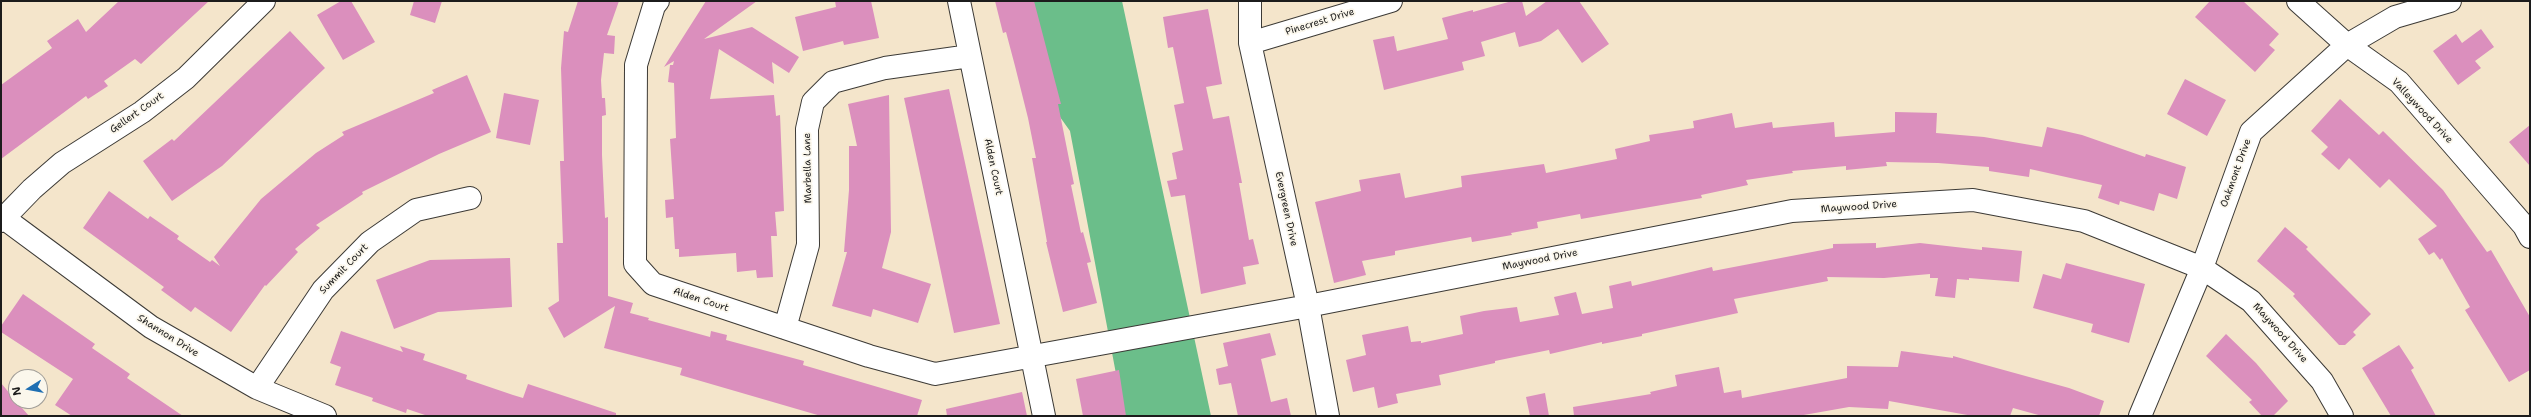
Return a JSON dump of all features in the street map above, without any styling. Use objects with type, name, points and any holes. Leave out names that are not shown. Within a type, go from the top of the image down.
[{"type":"street","name":"Gellert Court","points":[[2,225],[32,189],[62,163],[142,112],[186,78],[264,1]]},
{"type":"street","name":"Alden Court","points":[[658,1],[654,6],[636,65],[635,264],[653,284],[869,356],[935,374],[1308,306]]},
{"type":"street","name":"Alden Court","points":[[959,1],[1032,356]]},
{"type":"street","name":"Evergreen Drive","points":[[1250,1],[1250,43],[1308,306],[1328,416]]},
{"type":"street","name":"Pinecrest Drive","points":[[1250,43],[1390,1]]},
{"type":"street","name":"Valleywood Drive","points":[[2298,1],[2347,45],[2398,82],[2524,226],[2530,237]]},
{"type":"street","name":"Oakmont Drive","points":[[2140,416],[2202,268],[2252,132],[2347,45],[2394,17],[2450,1]]},
{"type":"street","name":"Marbella Lane","points":[[785,328],[808,246],[807,129],[812,102],[833,82],[885,68],[970,56]]},
{"type":"street","name":"Summit Court","points":[[257,388],[323,290],[370,242],[416,210],[470,198]]},
{"type":"street","name":"Maywood Drive","points":[[1308,306],[1792,211],[1973,200],[2084,221],[2202,268],[2251,301],[2322,381],[2342,416]]},
{"type":"street","name":"Shannon Drive","points":[[2,225],[151,327],[257,388],[325,416]]},
{"type":"street","points":[[1032,356],[1044,416]]},
{"type":"green space","points":[[1011,1],[1122,1],[1211,416],[1124,416],[1070,131],[1020,61]]},
{"type":"building","points":[[119,1],[209,1],[141,64],[135,59],[104,81],[108,86],[88,99],[86,96],[1,159],[1,85],[52,48],[47,41],[78,19],[86,32]]},
{"type":"building","points":[[341,1],[351,1],[375,42],[343,60],[317,15]]},
{"type":"building","points":[[414,1],[442,1],[435,23],[410,15]]},
{"type":"building","points":[[578,1],[619,1],[607,35],[615,36],[614,54],[604,53],[601,80],[602,98],[605,98],[606,115],[602,116],[602,155],[605,218],[608,217],[608,296],[633,303],[630,313],[649,318],[648,320],[710,337],[711,331],[727,335],[726,340],[804,361],[803,365],[922,400],[917,416],[821,416],[680,375],[682,368],[604,348],[615,306],[564,338],[548,308],[559,301],[557,243],[563,243],[560,161],[564,161],[561,68],[564,31],[568,32]]},
{"type":"building","points":[[706,1],[757,1],[704,39],[752,27],[799,57],[789,73],[772,62],[774,84],[719,49],[710,99],[774,95],[776,116],[780,115],[784,211],[775,212],[777,236],[771,236],[773,277],[757,278],[756,270],[737,272],[736,253],[679,257],[679,249],[675,249],[673,217],[666,218],[665,200],[674,199],[670,139],[676,138],[674,83],[668,82],[670,65],[673,65],[674,61],[664,67]]},
{"type":"building","points":[[835,1],[871,1],[879,38],[844,45],[843,41],[803,51],[795,17],[836,7]]},
{"type":"building","points":[[995,1],[1034,1],[1061,104],[1058,104],[1074,184],[1071,185],[1081,233],[1083,232],[1091,262],[1087,263],[1097,303],[1063,312],[1046,242],[1032,158],[1036,158],[1028,118],[1006,32],[1003,33]]},
{"type":"building","points":[[1512,1],[1522,1],[1526,16],[1547,1],[1579,1],[1609,44],[1582,63],[1558,29],[1541,41],[1519,47],[1515,32],[1481,42],[1485,56],[1462,62],[1464,70],[1384,90],[1373,40],[1394,36],[1397,51],[1448,39],[1442,18],[1473,10],[1473,12]]},
{"type":"building","points":[[2210,1],[2243,1],[2279,34],[2269,45],[2275,50],[2255,72],[2195,17]]},
{"type":"building","points":[[1208,9],[1222,84],[1206,87],[1213,119],[1229,116],[1242,183],[1239,183],[1249,240],[1253,239],[1259,264],[1243,267],[1246,284],[1201,294],[1185,195],[1171,197],[1167,181],[1177,179],[1172,153],[1183,150],[1174,105],[1184,103],[1173,47],[1168,48],[1163,17]]},
{"type":"building","points":[[2481,29],[2494,47],[2475,61],[2481,68],[2458,85],[2433,51],[2456,34],[2462,43]]},
{"type":"building","points":[[290,31],[325,68],[222,166],[172,201],[143,161],[172,139],[174,141]]},
{"type":"building","points":[[467,75],[491,132],[439,154],[362,192],[363,194],[316,225],[320,228],[295,249],[298,252],[266,286],[265,285],[231,332],[195,307],[191,312],[161,290],[164,287],[83,228],[109,191],[148,219],[150,216],[179,236],[177,239],[210,262],[212,260],[220,266],[214,257],[261,199],[316,153],[344,135],[342,132],[434,93],[432,90]]},
{"type":"building","points":[[2185,79],[2226,100],[2207,136],[2167,114]]},
{"type":"building","points":[[949,89],[1000,324],[954,333],[904,98]]},
{"type":"building","points":[[504,93],[539,100],[530,145],[496,138]]},
{"type":"building","points":[[889,95],[891,232],[882,268],[931,284],[918,323],[873,309],[871,317],[832,306],[847,252],[844,252],[849,190],[849,146],[857,146],[848,104]]},
{"type":"building","points":[[2340,99],[2379,135],[2383,131],[2443,190],[2487,252],[2491,250],[2530,317],[2530,370],[2509,382],[2465,310],[2470,307],[2442,258],[2440,260],[2434,252],[2429,255],[2418,239],[2437,226],[2389,179],[2380,188],[2349,158],[2339,170],[2321,154],[2328,147],[2311,131]]},
{"type":"building","points":[[1895,112],[1937,113],[1936,133],[1984,137],[2042,147],[2047,127],[2082,135],[2145,157],[2146,154],[2186,167],[2177,199],[2159,193],[2154,211],[2120,201],[2119,205],[2098,198],[2102,185],[2030,169],[2029,177],[1989,171],[1989,167],[1938,163],[1886,162],[1887,166],[1846,170],[1846,166],[1792,171],[1793,173],[1746,180],[1748,185],[1701,195],[1702,198],[1581,219],[1580,214],[1537,222],[1538,228],[1511,233],[1512,235],[1472,242],[1471,237],[1395,251],[1395,255],[1362,261],[1366,275],[1334,283],[1315,202],[1361,191],[1359,180],[1400,173],[1405,198],[1462,187],[1461,176],[1544,164],[1546,173],[1617,159],[1615,149],[1650,141],[1649,135],[1694,128],[1693,121],[1732,113],[1735,128],[1772,122],[1773,128],[1834,122],[1835,137],[1895,132]]},
{"type":"building","points":[[2530,125],[2530,166],[2509,142]]},
{"type":"building","points":[[2285,227],[2308,247],[2306,249],[2371,314],[2353,332],[2356,335],[2345,345],[2339,345],[2293,296],[2295,294],[2257,261]]},
{"type":"building","points":[[1876,243],[1876,248],[1920,243],[1982,250],[1982,247],[2022,251],[2019,282],[1969,278],[1969,280],[1957,279],[1955,298],[1935,296],[1938,278],[1930,278],[1930,274],[1884,278],[1827,277],[1828,281],[1734,299],[1738,313],[1642,334],[1642,336],[1602,344],[1602,342],[1550,354],[1549,350],[1495,361],[1495,363],[1439,375],[1441,385],[1396,394],[1398,403],[1378,408],[1374,387],[1353,392],[1346,360],[1366,355],[1362,335],[1408,326],[1411,342],[1421,341],[1421,343],[1463,334],[1460,316],[1517,307],[1520,322],[1559,315],[1554,297],[1576,292],[1582,314],[1613,308],[1609,286],[1631,281],[1632,286],[1712,267],[1713,271],[1833,248],[1833,244]]},
{"type":"building","points":[[510,258],[512,307],[438,312],[394,329],[376,280],[430,260]]},
{"type":"building","points":[[2066,263],[2145,284],[2129,343],[2091,332],[2093,324],[2033,308],[2043,274],[2061,279]]},
{"type":"building","points":[[23,294],[95,344],[92,348],[130,374],[127,378],[183,416],[72,416],[55,405],[73,379],[1,332],[1,326]]},
{"type":"building","points":[[341,331],[403,352],[400,346],[425,354],[423,360],[467,375],[466,379],[513,395],[523,398],[528,384],[616,413],[616,416],[428,416],[407,409],[406,413],[372,401],[373,398],[335,385],[341,367],[330,363]]},
{"type":"building","points":[[1270,333],[1276,355],[1261,359],[1271,402],[1287,398],[1291,416],[1238,416],[1231,383],[1219,385],[1216,369],[1228,366],[1223,343]]},
{"type":"building","points":[[2226,334],[2256,363],[2288,401],[2273,416],[2262,416],[2249,402],[2252,400],[2206,356]]},
{"type":"building","points":[[2399,345],[2414,368],[2411,370],[2436,416],[2391,416],[2362,368]]},
{"type":"building","points":[[1901,351],[1953,358],[1953,356],[2069,388],[2104,401],[2099,416],[2042,416],[2013,408],[2010,416],[1973,416],[1889,401],[1888,409],[1849,407],[1798,416],[1574,416],[1573,407],[1651,394],[1650,392],[1677,386],[1675,375],[1719,367],[1724,393],[1741,390],[1742,398],[1847,378],[1847,366],[1898,367]]},
{"type":"building","points":[[1119,370],[1126,416],[1083,416],[1076,379]]},
{"type":"building","points":[[1,383],[8,391],[8,409],[23,409],[29,416],[1,416]]},
{"type":"building","points":[[1022,392],[1027,416],[947,416],[946,409]]},
{"type":"building","points":[[1545,393],[1549,416],[1530,416],[1526,397]]}]
